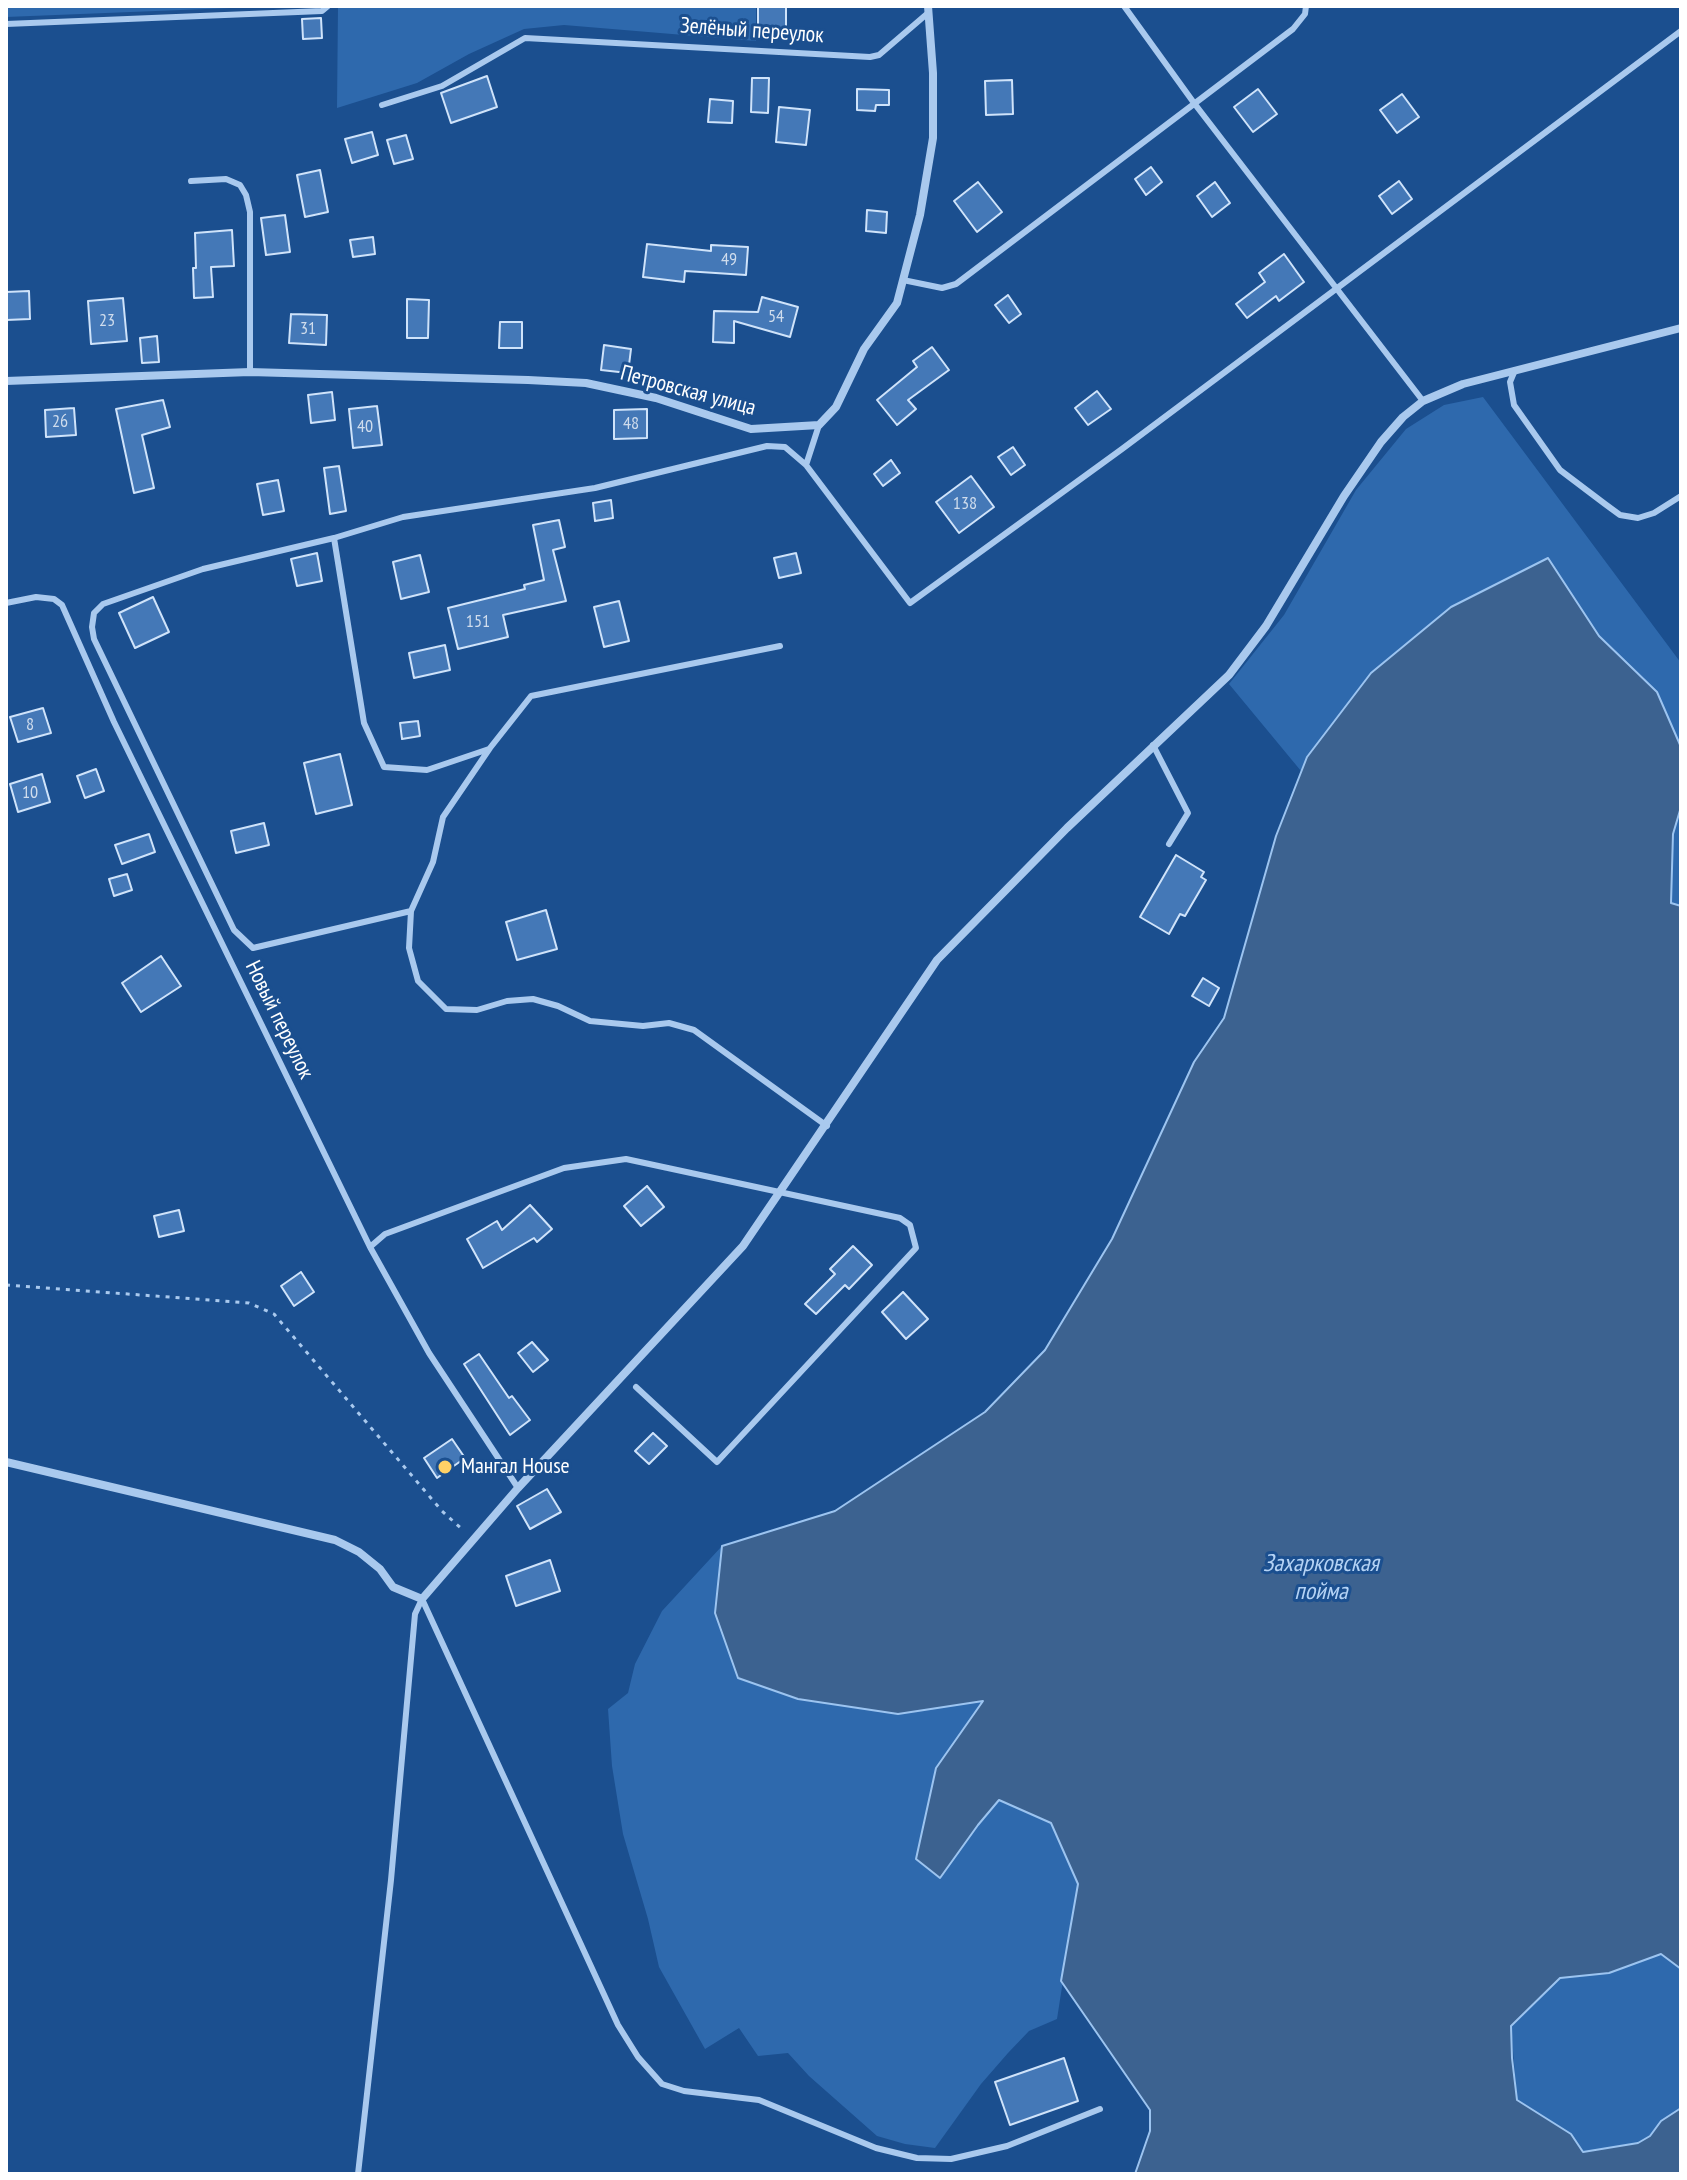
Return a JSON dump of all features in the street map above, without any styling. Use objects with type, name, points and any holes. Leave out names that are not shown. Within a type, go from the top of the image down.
[{"type":"street","points":[[819,425],[836,407],[864,349],[897,303],[920,215],[933,138],[933,73],[928,9]]},
{"type":"street","points":[[6,1462],[335,1540],[359,1552],[380,1569],[393,1587],[422,1599],[518,1488],[743,1246],[937,960],[1153,745],[1229,675],[1266,626],[1344,496],[1381,442],[1403,417],[1423,401],[1463,384],[1681,328]]},
{"type":"street","name":"Петровская улица","points":[[6,381],[250,372],[586,383],[656,398],[751,429],[819,425]]},
{"type":"lane","points":[[6,24],[322,11],[328,6]]},
{"type":"lane","points":[[1124,6],[1194,103],[1423,401]]},
{"type":"lane","points":[[903,280],[942,288],[956,284],[1293,29],[1305,14],[1306,6]]},
{"type":"lane","name":"Зелёный переулок","points":[[382,105],[442,86],[525,38],[698,45],[870,57],[879,55],[928,9]]},
{"type":"lane","points":[[411,911],[253,948],[234,930],[94,639],[94,613],[103,604],[203,569],[334,538],[403,517],[595,488],[767,446],[785,447],[806,465],[910,603],[1681,31]]},
{"type":"lane","points":[[191,181],[226,179],[240,185],[246,195],[250,212],[250,372]]},
{"type":"lane","points":[[1515,370],[1510,382],[1514,405],[1560,470],[1571,479],[1620,515],[1638,518],[1654,513],[1681,496]]},
{"type":"lane","points":[[806,465],[819,425]]},
{"type":"lane","points":[[334,538],[364,723],[384,767],[427,770],[490,748]]},
{"type":"lane","name":"Новый переулок","points":[[6,603],[36,597],[54,599],[62,605],[114,722],[370,1247],[429,1353],[518,1488]]},
{"type":"lane","points":[[780,646],[531,696],[490,748],[443,817],[433,862],[411,911],[409,948],[418,981],[446,1009],[477,1010],[507,1001],[533,999],[558,1006],[590,1021],[643,1026],[669,1023],[694,1030],[827,1126]]},
{"type":"lane","points":[[1153,745],[1188,813],[1169,844]]},
{"type":"lane","points":[[370,1247],[385,1234],[564,1168],[626,1159],[900,1218],[910,1225],[916,1248],[717,1462],[636,1387]]},
{"type":"lane","points":[[422,1599],[618,2025],[638,2057],[662,2084],[684,2091],[759,2100],[876,2148],[917,2158],[951,2159],[1007,2146],[1100,2109]]},
{"type":"lane","points":[[358,2174],[391,1880],[415,1614],[422,1599]]},
{"type":"path","points":[[6,1285],[249,1303],[274,1314],[442,1511],[473,1539]]},
{"type":"shaded area","points":[[6,6],[281,6],[6,17]]},
{"type":"shaded area","points":[[338,6],[756,6],[756,41],[564,25],[524,29],[469,54],[417,83],[337,108]]},
{"type":"shaded area","points":[[1483,397],[1681,663],[1681,747],[1657,692],[1599,636],[1547,559],[1451,607],[1371,673],[1307,757],[1301,771],[1229,684],[1284,615],[1356,490],[1406,429],[1444,405]]},
{"type":"shaded area","points":[[1681,807],[1681,906],[1671,903],[1673,834]]},
{"type":"shaded area","points":[[722,1546],[715,1613],[898,1714],[983,1701],[936,1768],[978,1825],[999,1800],[1051,1823],[1078,1884],[1057,2019],[1029,2031],[1008,2053],[981,2084],[935,2148],[877,2136],[809,2076],[788,2053],[758,2056],[739,2028],[705,2049],[659,1967],[623,1834],[612,1766],[608,1709],[628,1693],[635,1664],[662,1611]]},
{"type":"shaded area","points":[[1661,1954],[1681,1969],[1681,2108],[1661,2121],[1650,2136],[1638,2143],[1583,2153],[1571,2134],[1517,2100],[1511,2026],[1560,1978],[1609,1973]]},
{"type":"water","name":"Захарковская пойма","points":[[1548,558],[1599,636],[1657,692],[1681,747],[1681,807],[1673,834],[1671,903],[1681,906],[1681,1969],[1661,1954],[1609,1973],[1560,1978],[1511,2026],[1512,2058],[1517,2100],[1571,2134],[1583,2152],[1638,2143],[1650,2136],[1661,2121],[1681,2108],[1681,2174],[1135,2174],[1150,2131],[1150,2110],[1061,1981],[1078,1884],[1051,1823],[999,1800],[940,1878],[916,1859],[936,1768],[983,1701],[898,1714],[798,1699],[738,1678],[715,1613],[722,1546],[835,1511],[985,1412],[1045,1350],[1112,1239],[1194,1062],[1224,1018],[1276,836],[1307,757],[1371,673],[1451,607]]},
{"type":"building","points":[[758,6],[786,6],[786,29],[758,29]]},
{"type":"building","points":[[321,18],[322,38],[303,39],[302,19]]},
{"type":"building","points":[[487,76],[497,107],[451,123],[441,93]]},
{"type":"building","points":[[752,78],[769,78],[768,113],[751,112]]},
{"type":"building","points":[[1012,80],[1013,114],[986,115],[985,81]]},
{"type":"building","points":[[857,89],[889,90],[889,105],[876,105],[875,111],[857,110]]},
{"type":"building","points":[[1258,89],[1277,114],[1253,132],[1234,107]]},
{"type":"building","points":[[1402,94],[1419,117],[1397,133],[1380,110]]},
{"type":"building","points":[[710,99],[733,101],[732,123],[708,122]]},
{"type":"building","points":[[779,107],[810,110],[806,145],[776,142]]},
{"type":"building","points":[[372,132],[378,155],[352,163],[345,139]]},
{"type":"building","points":[[406,135],[413,159],[394,164],[387,140]]},
{"type":"building","points":[[1151,167],[1162,182],[1146,195],[1135,179]]},
{"type":"building","points":[[320,170],[328,212],[305,217],[297,175]]},
{"type":"building","points":[[1399,181],[1412,199],[1392,214],[1379,196]]},
{"type":"building","points":[[978,182],[1002,212],[977,232],[954,201]]},
{"type":"building","points":[[1215,182],[1230,203],[1212,217],[1197,196]]},
{"type":"building","points":[[867,210],[887,212],[886,233],[866,231]]},
{"type":"building","points":[[285,215],[290,252],[266,255],[261,218]]},
{"type":"building","points":[[232,230],[234,266],[211,267],[213,297],[194,298],[195,233]]},
{"type":"building","points":[[373,237],[375,254],[353,257],[350,240]]},
{"type":"building","points":[[647,244],[711,251],[711,245],[748,247],[746,275],[685,271],[684,282],[643,277]]},
{"type":"building","points":[[1284,254],[1304,282],[1279,301],[1276,296],[1247,318],[1236,304],[1265,282],[1259,273]]},
{"type":"building","points":[[29,291],[30,319],[6,320],[6,292]]},
{"type":"building","points":[[1008,295],[1021,314],[1009,323],[995,305]]},
{"type":"building","points":[[762,297],[798,307],[790,337],[734,321],[734,343],[713,342],[714,311],[758,312]]},
{"type":"building","points":[[123,298],[127,341],[91,344],[88,301]]},
{"type":"building","points":[[407,299],[429,300],[428,338],[407,338]]},
{"type":"building","points":[[291,314],[327,315],[326,345],[289,343]]},
{"type":"building","points":[[500,322],[522,322],[522,348],[499,348]]},
{"type":"building","points":[[157,336],[159,362],[142,363],[140,338]]},
{"type":"building","points":[[604,345],[631,349],[628,373],[601,370]]},
{"type":"building","points":[[932,347],[949,370],[908,400],[916,409],[897,425],[877,400],[917,367],[913,361]]},
{"type":"building","points":[[1097,391],[1111,409],[1088,425],[1075,408]]},
{"type":"building","points":[[332,392],[335,420],[311,423],[308,395]]},
{"type":"building","points":[[163,400],[170,427],[142,435],[154,488],[134,493],[116,409]]},
{"type":"building","points":[[377,406],[382,445],[353,448],[349,409]]},
{"type":"building","points":[[74,408],[76,435],[46,437],[45,410]]},
{"type":"building","points":[[647,409],[647,438],[614,439],[614,410]]},
{"type":"building","points":[[1013,447],[1025,465],[1011,475],[998,457]]},
{"type":"building","points":[[891,460],[900,473],[883,486],[874,474]]},
{"type":"building","points":[[339,466],[346,511],[330,514],[324,468]]},
{"type":"building","points":[[971,476],[994,507],[959,533],[936,502]]},
{"type":"building","points":[[278,480],[284,511],[263,515],[257,484]]},
{"type":"building","points":[[611,500],[613,518],[595,521],[593,503]]},
{"type":"building","points":[[559,520],[565,547],[553,550],[566,601],[503,615],[508,637],[458,649],[448,608],[525,589],[524,585],[544,580],[533,525]]},
{"type":"building","points":[[317,553],[322,581],[297,586],[291,559]]},
{"type":"building","points":[[796,553],[801,573],[779,578],[774,558]]},
{"type":"building","points":[[420,555],[429,592],[401,599],[393,562]]},
{"type":"building","points":[[153,597],[169,632],[135,648],[119,613]]},
{"type":"building","points":[[619,601],[629,641],[604,647],[594,607]]},
{"type":"building","points":[[445,645],[450,670],[414,678],[409,653]]},
{"type":"building","points":[[43,708],[51,733],[18,742],[10,717]]},
{"type":"building","points":[[418,721],[420,736],[402,739],[400,723]]},
{"type":"building","points":[[340,754],[352,805],[316,814],[304,763]]},
{"type":"building","points":[[96,769],[104,791],[85,798],[77,776]]},
{"type":"building","points":[[42,774],[50,802],[18,812],[10,784]]},
{"type":"building","points":[[264,823],[269,845],[236,853],[231,831]]},
{"type":"building","points":[[149,834],[155,852],[122,864],[115,845]]},
{"type":"building","points":[[1176,855],[1204,872],[1201,877],[1206,880],[1185,916],[1180,914],[1169,934],[1140,917]]},
{"type":"building","points":[[127,874],[132,890],[114,896],[109,879]]},
{"type":"building","points":[[546,910],[557,949],[517,960],[506,922]]},
{"type":"building","points":[[161,956],[181,986],[141,1012],[122,983]]},
{"type":"building","points":[[1203,978],[1219,988],[1209,1006],[1192,996]]},
{"type":"building","points":[[647,1186],[664,1207],[641,1226],[624,1206]]},
{"type":"building","points":[[530,1205],[552,1229],[537,1242],[534,1238],[483,1268],[467,1239],[497,1221],[502,1230]]},
{"type":"building","points":[[179,1210],[184,1231],[159,1237],[154,1216]]},
{"type":"building","points":[[853,1246],[872,1265],[849,1289],[845,1285],[816,1314],[805,1304],[835,1274],[830,1269]]},
{"type":"building","points":[[301,1272],[314,1292],[294,1306],[281,1286]]},
{"type":"building","points":[[903,1292],[928,1319],[906,1339],[882,1312]]},
{"type":"building","points":[[532,1342],[548,1360],[533,1372],[518,1353]]},
{"type":"building","points":[[479,1354],[509,1398],[512,1396],[530,1420],[510,1435],[464,1364]]},
{"type":"building","points":[[653,1433],[667,1446],[649,1464],[635,1451]]},
{"type":"building","points":[[452,1439],[465,1458],[437,1478],[424,1458]]},
{"type":"building","points":[[547,1489],[561,1512],[530,1529],[517,1506]]},
{"type":"building","points":[[550,1560],[560,1591],[516,1606],[506,1576]]},
{"type":"building","points":[[1064,2058],[1078,2101],[1010,2125],[995,2082]]},
{"type":"place","name":"Мангал House","points":[[445,1467]]}]
